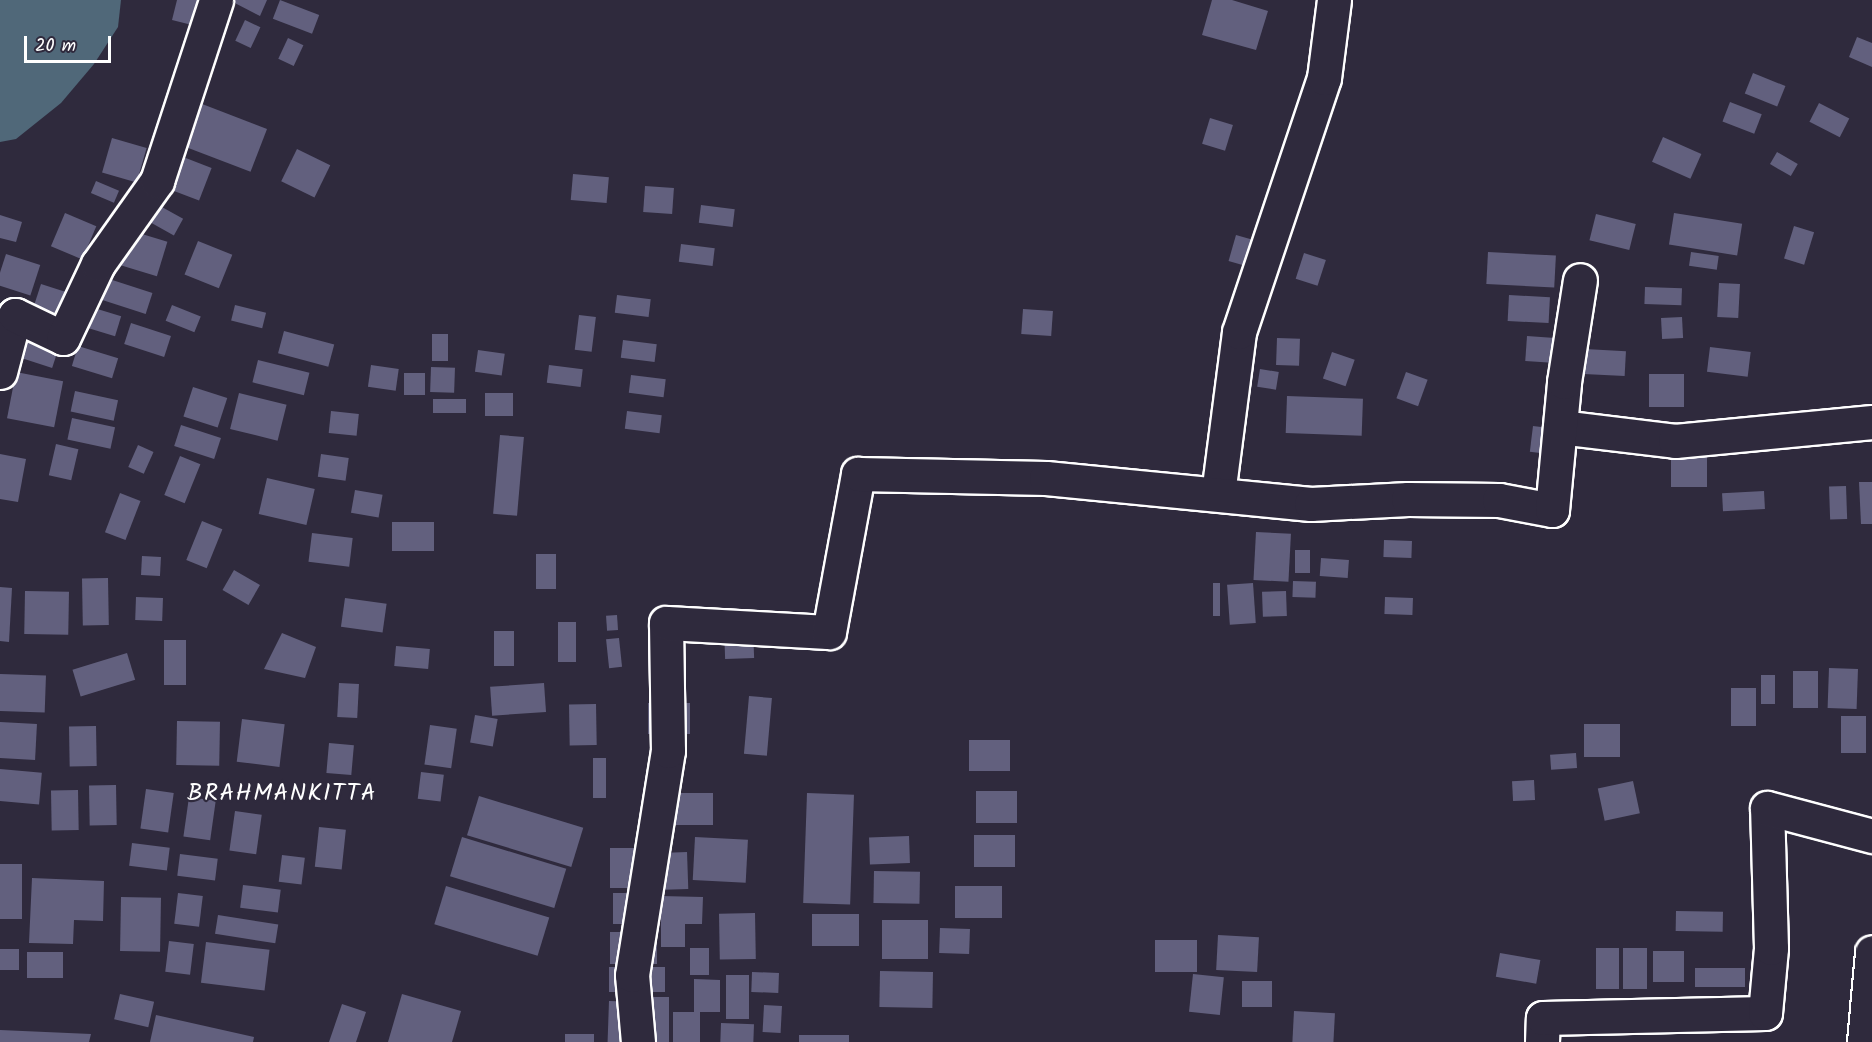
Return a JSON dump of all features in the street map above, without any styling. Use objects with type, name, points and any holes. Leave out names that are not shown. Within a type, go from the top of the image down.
[{"type":"street","points":[[0,372],[15,315],[63,338],[98,264],[157,181],[216,0]]},
{"type":"street","points":[[1218,494],[1239,332],[1324,78],[1334,0]]},
{"type":"street","points":[[638,1042],[632,975],[668,752],[666,623],[829,632],[858,474],[1046,478],[1311,504],[1408,499],[1499,500],[1552,510],[1560,427],[1580,280]]},
{"type":"street","points":[[1560,427],[1675,441],[1872,422]]},
{"type":"street","points":[[1542,1042],[1543,1018],[1765,1013],[1771,948],[1767,808],[1872,836]]},
{"type":"street","points":[[1864,1042],[1872,952]]},
{"type":"water","points":[[0,0],[121,0],[118,27],[94,64],[61,103],[16,139],[0,142]]},
{"type":"building","points":[[177,0],[203,0],[196,26],[172,20]]},
{"type":"building","points":[[229,0],[267,0],[260,16]]},
{"type":"building","points":[[280,0],[319,15],[312,34],[273,19]]},
{"type":"building","points":[[1212,0],[1232,0],[1268,11],[1256,50],[1202,35]]},
{"type":"building","points":[[245,20],[260,27],[251,48],[235,41]]},
{"type":"building","points":[[1857,37],[1872,43],[1872,67],[1849,57]]},
{"type":"building","points":[[288,38],[303,45],[294,66],[278,59]]},
{"type":"building","points":[[1753,73],[1785,86],[1777,107],[1745,93]]},
{"type":"building","points":[[197,102],[267,129],[251,172],[181,145]]},
{"type":"building","points":[[1730,102],[1762,114],[1754,134],[1722,122]]},
{"type":"building","points":[[1819,103],[1849,118],[1840,137],[1809,122]]},
{"type":"building","points":[[1210,118],[1233,125],[1225,151],[1202,144]]},
{"type":"building","points":[[1663,137],[1701,154],[1690,179],[1652,162]]},
{"type":"building","points":[[112,138],[147,148],[137,183],[102,173]]},
{"type":"building","points":[[297,149],[330,165],[314,198],[281,181]]},
{"type":"building","points":[[1777,152],[1798,164],[1791,176],[1770,164]]},
{"type":"building","points":[[178,155],[212,168],[199,201],[165,188]]},
{"type":"building","points":[[573,174],[609,177],[607,203],[571,200]]},
{"type":"building","points":[[96,181],[119,191],[114,203],[91,193]]},
{"type":"building","points":[[645,186],[674,188],[672,214],[643,212]]},
{"type":"building","points":[[142,196],[183,219],[174,235],[133,213]]},
{"type":"building","points":[[701,205],[735,209],[733,227],[699,223]]},
{"type":"building","points":[[65,213],[96,226],[82,259],[51,246]]},
{"type":"building","points":[[1674,213],[1742,224],[1737,255],[1669,245]]},
{"type":"building","points":[[1596,214],[1636,224],[1629,250],[1589,240]]},
{"type":"building","points":[[0,215],[22,222],[16,242],[0,238]]},
{"type":"building","points":[[1794,226],[1814,232],[1804,265],[1784,259]]},
{"type":"building","points":[[132,231],[167,242],[157,276],[121,265]]},
{"type":"building","points":[[1236,235],[1280,248],[1273,274],[1229,261]]},
{"type":"building","points":[[198,241],[232,255],[219,288],[185,274]]},
{"type":"building","points":[[681,244],[715,248],[713,266],[679,262]]},
{"type":"building","points":[[1488,252],[1556,256],[1554,288],[1486,284]]},
{"type":"building","points":[[1691,252],[1719,256],[1717,270],[1689,266]]},
{"type":"building","points":[[1304,253],[1326,260],[1318,286],[1296,279]]},
{"type":"building","points":[[6,254],[40,265],[30,296],[0,286],[0,272]]},
{"type":"building","points":[[103,277],[152,293],[146,314],[96,298]]},
{"type":"building","points":[[1719,283],[1740,284],[1738,318],[1717,317]]},
{"type":"building","points":[[41,284],[75,295],[66,325],[31,313]]},
{"type":"building","points":[[1645,287],[1682,288],[1681,305],[1644,304]]},
{"type":"building","points":[[617,295],[651,299],[649,317],[615,313]]},
{"type":"building","points":[[1509,295],[1550,297],[1549,323],[1508,321]]},
{"type":"building","points":[[81,304],[121,316],[115,336],[75,324]]},
{"type":"building","points":[[172,305],[201,317],[194,332],[166,321]]},
{"type":"building","points":[[235,305],[266,313],[262,328],[231,321]]},
{"type":"building","points":[[1023,309],[1053,311],[1051,336],[1021,334]]},
{"type":"building","points":[[579,315],[596,317],[592,352],[575,350]]},
{"type":"building","points":[[1682,317],[1683,338],[1662,339],[1661,318]]},
{"type":"building","points":[[131,323],[171,336],[164,357],[124,344]]},
{"type":"building","points":[[284,331],[334,344],[328,367],[278,353]]},
{"type":"building","points":[[19,334],[59,347],[52,368],[12,355]]},
{"type":"building","points":[[432,334],[448,334],[448,361],[432,361]]},
{"type":"building","points":[[1527,336],[1569,339],[1567,364],[1525,361]]},
{"type":"building","points":[[1277,338],[1300,339],[1299,366],[1276,365]]},
{"type":"building","points":[[623,340],[657,344],[655,362],[621,358]]},
{"type":"building","points":[[78,346],[118,358],[112,378],[72,366]]},
{"type":"building","points":[[1710,347],[1751,352],[1748,377],[1707,372]]},
{"type":"building","points":[[1585,349],[1626,351],[1625,376],[1584,374]]},
{"type":"building","points":[[478,350],[505,354],[502,376],[475,372]]},
{"type":"building","points":[[1332,352],[1355,360],[1346,386],[1323,378]]},
{"type":"building","points":[[258,360],[309,373],[304,395],[252,382]]},
{"type":"building","points":[[371,365],[399,369],[396,391],[368,387]]},
{"type":"building","points":[[549,365],[583,369],[581,387],[547,383]]},
{"type":"building","points":[[431,367],[455,368],[454,393],[430,392]]},
{"type":"building","points":[[1260,369],[1279,372],[1276,390],[1257,387]]},
{"type":"building","points":[[16,372],[63,381],[54,427],[7,418]]},
{"type":"building","points":[[1406,372],[1428,380],[1418,406],[1396,398]]},
{"type":"building","points":[[404,373],[425,373],[425,395],[404,395]]},
{"type":"building","points":[[1649,374],[1684,374],[1684,407],[1649,407]]},
{"type":"building","points":[[631,375],[666,379],[664,397],[629,393]]},
{"type":"building","points":[[193,387],[227,398],[218,428],[183,416]]},
{"type":"building","points":[[75,391],[118,400],[114,421],[71,412]]},
{"type":"building","points":[[239,393],[287,405],[278,441],[230,429]]},
{"type":"building","points":[[485,393],[513,393],[513,416],[485,416]]},
{"type":"building","points":[[1287,396],[1363,399],[1362,436],[1286,433]]},
{"type":"building","points":[[433,399],[466,399],[466,413],[433,413]]},
{"type":"building","points":[[331,411],[359,414],[357,436],[329,433]]},
{"type":"building","points":[[627,411],[662,415],[660,433],[625,429]]},
{"type":"building","points":[[72,418],[115,427],[110,449],[67,440]]},
{"type":"building","points":[[181,425],[221,438],[214,459],[174,446]]},
{"type":"building","points":[[1533,426],[1574,431],[1571,457],[1530,452]]},
{"type":"building","points":[[500,435],[524,437],[517,516],[493,514]]},
{"type":"building","points":[[56,444],[78,449],[71,480],[49,475]]},
{"type":"building","points":[[138,445],[154,452],[144,474],[128,467]]},
{"type":"building","points":[[0,454],[26,459],[18,502],[0,499]]},
{"type":"building","points":[[321,454],[349,458],[346,481],[318,477]]},
{"type":"building","points":[[1671,454],[1707,454],[1707,487],[1671,487]]},
{"type":"building","points":[[180,456],[200,464],[185,503],[164,495]]},
{"type":"building","points":[[267,478],[315,489],[306,525],[259,514]]},
{"type":"building","points":[[1859,482],[1872,482],[1872,524],[1861,524]]},
{"type":"building","points":[[1846,486],[1847,519],[1830,520],[1829,487]]},
{"type":"building","points":[[355,490],[383,495],[379,518],[351,513]]},
{"type":"building","points":[[1764,491],[1765,509],[1723,511],[1722,493]]},
{"type":"building","points":[[120,493],[141,501],[125,540],[105,532]]},
{"type":"building","points":[[202,521],[222,529],[207,568],[186,560]]},
{"type":"building","points":[[392,522],[434,522],[434,551],[392,551]]},
{"type":"building","points":[[1256,532],[1291,534],[1288,582],[1253,580]]},
{"type":"building","points":[[312,533],[353,538],[349,567],[308,562]]},
{"type":"building","points":[[1384,540],[1412,541],[1411,558],[1383,557]]},
{"type":"building","points":[[1295,550],[1310,550],[1310,573],[1295,573]]},
{"type":"building","points":[[536,554],[556,554],[556,589],[536,589]]},
{"type":"building","points":[[142,556],[161,557],[160,576],[141,575]]},
{"type":"building","points":[[1321,558],[1349,560],[1348,578],[1320,576]]},
{"type":"building","points":[[234,570],[260,585],[248,605],[222,590]]},
{"type":"building","points":[[82,578],[108,578],[109,625],[83,625]]},
{"type":"building","points":[[1293,581],[1316,582],[1315,598],[1292,597]]},
{"type":"building","points":[[1213,583],[1220,583],[1220,616],[1213,616]]},
{"type":"building","points":[[1253,583],[1256,623],[1230,625],[1227,585]]},
{"type":"building","points":[[0,587],[12,588],[9,642],[0,641]]},
{"type":"building","points":[[25,591],[69,592],[68,635],[24,634]]},
{"type":"building","points":[[1286,591],[1287,616],[1263,617],[1262,592]]},
{"type":"building","points":[[136,597],[163,598],[162,621],[135,620]]},
{"type":"building","points":[[1385,597],[1413,598],[1412,615],[1384,614]]},
{"type":"building","points":[[345,598],[387,604],[383,633],[341,627]]},
{"type":"building","points":[[617,615],[618,630],[607,631],[606,616]]},
{"type":"building","points":[[558,622],[576,622],[576,662],[558,662]]},
{"type":"building","points":[[753,626],[754,658],[725,659],[724,627]]},
{"type":"building","points":[[494,631],[514,631],[514,666],[494,666]]},
{"type":"building","points":[[282,633],[316,647],[305,678],[264,669]]},
{"type":"building","points":[[619,638],[622,667],[609,668],[606,639]]},
{"type":"building","points":[[164,640],[186,640],[186,685],[164,685]]},
{"type":"building","points":[[396,646],[430,649],[428,669],[394,666]]},
{"type":"building","points":[[127,653],[135,680],[81,696],[72,670]]},
{"type":"building","points":[[1829,668],[1858,669],[1857,709],[1828,708]]},
{"type":"building","points":[[1793,671],[1818,671],[1818,708],[1793,708]]},
{"type":"building","points":[[0,674],[46,676],[45,713],[0,711]]},
{"type":"building","points":[[1761,675],[1775,675],[1775,704],[1761,704]]},
{"type":"building","points":[[339,683],[359,684],[357,718],[337,717]]},
{"type":"building","points":[[544,683],[546,712],[492,716],[490,687]]},
{"type":"building","points":[[1731,688],[1756,688],[1756,726],[1731,726]]},
{"type":"building","points":[[749,696],[772,698],[767,756],[744,754]]},
{"type":"building","points":[[648,703],[690,703],[690,734],[648,734]]},
{"type":"building","points":[[569,704],[596,704],[597,745],[570,745]]},
{"type":"building","points":[[475,715],[498,719],[493,747],[470,743]]},
{"type":"building","points":[[1841,716],[1866,716],[1866,753],[1841,753]]},
{"type":"building","points":[[242,719],[285,724],[279,767],[237,762]]},
{"type":"building","points":[[177,721],[220,722],[219,766],[176,765]]},
{"type":"building","points":[[0,722],[37,724],[35,760],[0,758]]},
{"type":"building","points":[[1584,724],[1620,724],[1620,757],[1584,757]]},
{"type":"building","points":[[430,725],[457,729],[451,768],[424,765]]},
{"type":"building","points":[[69,726],[96,726],[97,766],[70,766]]},
{"type":"building","points":[[969,740],[1010,740],[1010,771],[969,771]]},
{"type":"building","points":[[329,743],[354,745],[351,775],[326,773]]},
{"type":"building","points":[[1576,753],[1577,768],[1551,770],[1550,755]]},
{"type":"building","points":[[593,758],[606,758],[606,798],[593,798]]},
{"type":"building","points":[[0,769],[42,773],[39,805],[0,801]]},
{"type":"building","points":[[421,772],[444,775],[441,802],[418,799]]},
{"type":"building","points":[[1534,780],[1535,800],[1513,801],[1512,781]]},
{"type":"building","points":[[1633,781],[1640,813],[1605,821],[1598,788]]},
{"type":"building","points":[[89,785],[116,785],[117,825],[90,825]]},
{"type":"building","points":[[146,789],[174,793],[168,833],[140,829]]},
{"type":"building","points":[[51,790],[78,790],[79,830],[52,830]]},
{"type":"building","points":[[976,791],[1017,791],[1017,823],[976,823]]},
{"type":"building","points":[[666,793],[713,793],[713,825],[666,825]]},
{"type":"building","points":[[807,793],[854,795],[850,905],[803,903]]},
{"type":"building","points":[[479,796],[583,828],[571,867],[467,835]]},
{"type":"building","points":[[189,797],[216,801],[210,840],[183,837]]},
{"type":"building","points":[[235,811],[262,815],[256,854],[229,851]]},
{"type":"building","points":[[319,827],[346,830],[342,870],[315,867]]},
{"type":"building","points":[[974,835],[1015,835],[1015,867],[974,867]]},
{"type":"building","points":[[909,836],[910,863],[870,864],[869,837]]},
{"type":"building","points":[[462,837],[566,869],[554,908],[450,876]]},
{"type":"building","points":[[695,837],[748,840],[746,883],[693,880]]},
{"type":"building","points":[[132,843],[170,848],[167,870],[129,866]]},
{"type":"building","points":[[610,848],[643,848],[643,888],[610,888]]},
{"type":"building","points":[[687,852],[688,889],[648,890],[647,853]]},
{"type":"building","points":[[180,854],[218,859],[215,880],[177,876]]},
{"type":"building","points":[[282,855],[305,858],[302,885],[279,882]]},
{"type":"building","points":[[0,864],[22,864],[22,919],[0,919]]},
{"type":"building","points":[[874,871],[920,872],[919,904],[873,903]]},
{"type":"building","points":[[32,878],[104,881],[103,921],[74,920],[73,944],[29,943]]},
{"type":"building","points":[[243,885],[281,890],[278,912],[240,908]]},
{"type":"building","points":[[446,886],[549,918],[538,956],[434,924]]},
{"type":"building","points":[[955,886],[1002,886],[1002,918],[955,918]]},
{"type":"building","points":[[178,893],[203,896],[199,927],[174,924]]},
{"type":"building","points":[[613,893],[640,893],[640,924],[613,924]]},
{"type":"building","points":[[661,896],[703,897],[702,924],[685,924],[685,947],[661,947]]},
{"type":"building","points":[[121,897],[161,898],[160,952],[120,951]]},
{"type":"building","points":[[1676,911],[1723,912],[1723,932],[1676,931]]},
{"type":"building","points":[[755,913],[756,959],[720,960],[719,914]]},
{"type":"building","points":[[812,914],[859,914],[859,946],[812,946]]},
{"type":"building","points":[[218,915],[278,925],[275,943],[215,934]]},
{"type":"building","points":[[882,920],[928,920],[928,959],[882,959]]},
{"type":"building","points":[[940,928],[970,929],[969,954],[939,953]]},
{"type":"building","points":[[610,932],[657,932],[657,964],[610,964]]},
{"type":"building","points":[[1218,935],[1259,937],[1257,972],[1216,970]]},
{"type":"building","points":[[1155,940],[1197,940],[1197,972],[1155,972]]},
{"type":"building","points":[[169,941],[194,944],[190,975],[165,972]]},
{"type":"building","points":[[206,942],[270,950],[265,990],[201,983]]},
{"type":"building","points":[[690,948],[709,948],[709,975],[690,975]]},
{"type":"building","points":[[1596,948],[1619,948],[1619,989],[1596,989]]},
{"type":"building","points":[[1623,948],[1647,948],[1647,989],[1623,989]]},
{"type":"building","points":[[0,949],[19,949],[19,970],[0,970]]},
{"type":"building","points":[[1653,951],[1684,951],[1684,982],[1653,982]]},
{"type":"building","points":[[27,952],[63,952],[63,978],[27,978]]},
{"type":"building","points":[[1500,953],[1540,960],[1536,984],[1496,977]]},
{"type":"building","points":[[609,967],[665,967],[665,992],[609,992]]},
{"type":"building","points":[[1695,968],[1745,968],[1745,987],[1695,987]]},
{"type":"building","points":[[880,971],[933,972],[932,1008],[879,1007]]},
{"type":"building","points":[[752,972],[779,973],[778,993],[751,992]]},
{"type":"building","points":[[1193,974],[1224,977],[1220,1015],[1189,1012]]},
{"type":"building","points":[[726,975],[749,975],[749,1019],[726,1019]]},
{"type":"building","points":[[694,979],[720,980],[720,1012],[700,1012],[700,1042],[673,1042],[673,1012],[694,1012]]},
{"type":"building","points":[[1242,981],[1272,981],[1272,1007],[1242,1007]]},
{"type":"building","points":[[120,994],[154,1002],[148,1027],[114,1019]]},
{"type":"building","points":[[402,994],[461,1011],[452,1042],[388,1042]]},
{"type":"building","points":[[645,997],[669,997],[669,1042],[645,1042]]},
{"type":"building","points":[[609,1001],[633,1002],[632,1042],[608,1042]]},
{"type":"building","points":[[342,1004],[366,1012],[356,1042],[329,1042]]},
{"type":"building","points":[[764,1005],[782,1006],[781,1033],[763,1032]]},
{"type":"building","points":[[1294,1011],[1335,1013],[1333,1042],[1292,1042]]},
{"type":"building","points":[[156,1015],[254,1037],[253,1042],[150,1042]]},
{"type":"building","points":[[721,1023],[754,1024],[753,1042],[720,1042]]},
{"type":"building","points":[[0,1030],[91,1034],[89,1042],[0,1042]]},
{"type":"building","points":[[565,1034],[594,1034],[594,1042],[565,1042]]},
{"type":"building","points":[[799,1035],[849,1035],[849,1042],[799,1042]]},
{"type":"district","name":"BRAHMANKITTA","points":[[282,794]]}]
